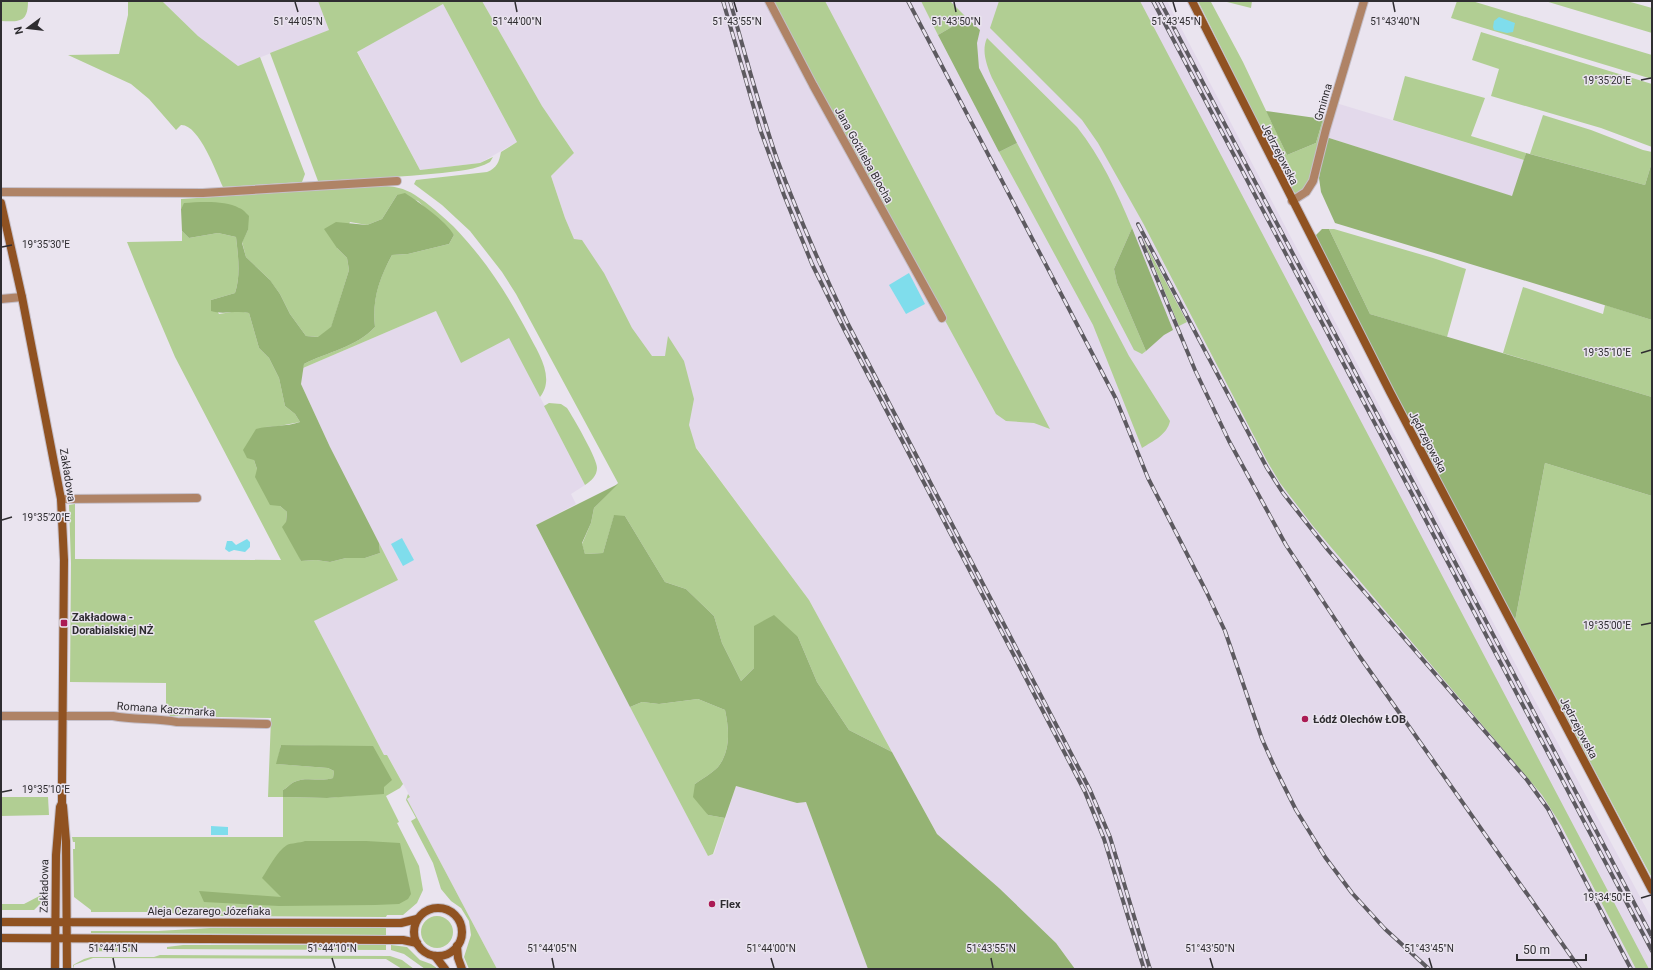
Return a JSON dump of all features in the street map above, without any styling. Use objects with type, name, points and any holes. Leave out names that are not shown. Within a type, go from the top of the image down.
[{"type":"street","name":"Jana Gottlieba Blocha","points":[[769,1],[813,85],[942,318]]},
{"type":"street","name":"Jędrzejowska","points":[[1192,1],[1390,392],[1652,890]]},
{"type":"street","name":"Gminna","points":[[1292,201],[1306,192],[1313,181],[1326,129],[1364,1]]},
{"type":"street","points":[[1,192],[203,193],[397,181]]},
{"type":"street","name":"Zakładowa","points":[[1,203],[22,297],[61,499],[64,530],[62,803],[60,807],[56,855],[55,969]]},
{"type":"street","points":[[1,299],[22,297]]},
{"type":"street","points":[[61,499],[197,498]]},
{"type":"street","name":"Romana Kaczmarka","points":[[1,716],[113,716],[122,718],[162,719],[177,722],[267,724]]},
{"type":"street","name":"Zakładowa","points":[[62,803],[64,807],[66,834],[67,969]]},
{"type":"street","points":[[429,909],[448,909],[457,917],[461,924],[462,933],[460,941],[450,952],[443,955],[435,956],[426,953],[417,943],[413,930],[417,919],[423,912],[429,909]]},
{"type":"street","name":"Aleja Cezarego Józefiaka","points":[[1,922],[401,923],[417,919]]},
{"type":"street","points":[[1,938],[403,940],[417,943]]},
{"type":"street","points":[[457,946],[458,958],[462,969]]},
{"type":"street","points":[[435,956],[445,969]]},
{"type":"shaded area","points":[[162,1],[318,1],[330,30],[238,66],[198,36]]},
{"type":"shaded area","points":[[482,1],[1167,1],[1479,596],[1652,919],[1652,969],[1075,969],[1056,943],[999,888],[937,834],[809,600],[638,369],[574,239],[565,218],[551,176],[574,153],[542,106]]},
{"type":"shaded area","points":[[443,4],[517,142],[480,163],[420,170],[357,51]]},
{"type":"shaded area","points":[[1336,103],[1524,160],[1513,197],[1326,137]]},
{"type":"shaded area","points":[[436,311],[510,338],[585,485],[571,494],[576,504],[536,525],[708,856],[714,854],[736,786],[797,803],[806,801],[868,969],[497,969],[407,799],[410,797],[406,789],[387,755],[384,755],[314,621],[330,447],[301,384],[303,368]]},
{"type":"green space","points":[[1,1],[28,1],[28,8],[24,17],[18,21],[1,21]]},
{"type":"green space","points":[[128,1],[162,1],[198,36],[238,66],[260,57],[305,174],[302,182],[223,187],[212,161],[201,141],[194,132],[188,127],[181,125],[176,130],[149,99],[131,84],[68,55],[119,54],[128,15]]},
{"type":"green space","points":[[318,1],[482,1],[542,106],[574,153],[551,176],[565,218],[574,239],[582,240],[604,273],[632,328],[652,356],[665,356],[668,336],[684,361],[694,399],[689,425],[696,448],[809,600],[892,752],[849,730],[817,682],[798,637],[754,626],[754,668],[741,681],[722,643],[714,616],[686,589],[665,582],[625,516],[614,516],[603,553],[585,554],[582,544],[591,523],[594,508],[618,483],[516,294],[502,272],[470,231],[442,205],[414,184],[416,180],[487,172],[493,169],[497,164],[501,152],[517,142],[443,4],[357,52],[420,170],[480,163],[493,157],[490,162],[485,165],[461,171],[396,177],[318,181],[270,53],[329,30]]},
{"type":"green space","points":[[771,1],[825,1],[1050,429],[1034,423],[1006,421],[996,414]]},
{"type":"green space","points":[[921,1],[950,1],[967,18],[938,35]]},
{"type":"green space","points":[[999,1],[1140,1],[1649,969],[1636,969],[1561,825],[1542,795],[1313,526],[1280,483],[1267,461],[1143,223],[1098,143],[1082,120],[990,28]]},
{"type":"green space","points":[[1198,1],[1211,2],[1243,62],[1287,155],[1316,143],[1323,119],[1326,120],[1314,171],[1305,190],[1297,194],[1292,191]]},
{"type":"green space","points":[[1223,1],[1252,1],[1251,8]]},
{"type":"green space","points":[[1457,1],[1472,1],[1652,55],[1652,79],[1451,18]]},
{"type":"green space","points":[[1545,1],[1627,1],[1652,8],[1652,33]]},
{"type":"green space","points":[[967,18],[980,30],[977,43],[979,68],[1017,143],[999,152],[938,35]]},
{"type":"green space","points":[[1481,32],[1652,84],[1652,147],[1601,128],[1491,96],[1499,69],[1472,60]]},
{"type":"green space","points":[[987,38],[1077,127],[1094,150],[1114,188],[1132,228],[1114,269],[1117,283],[1146,351],[1142,354],[1134,350],[992,78],[985,53],[985,43]]},
{"type":"green space","points":[[1405,76],[1485,98],[1471,136],[1526,153],[1524,160],[1393,120]]},
{"type":"green space","points":[[1266,111],[1323,119],[1316,143],[1287,155]]},
{"type":"green space","points":[[1543,115],[1591,130],[1652,152],[1652,162],[1645,185],[1530,154]]},
{"type":"green space","points":[[1326,137],[1512,196],[1526,153],[1645,185],[1652,162],[1652,320],[1335,223],[1321,192],[1319,178]]},
{"type":"green space","points":[[1017,143],[1129,356],[1170,421],[1163,434],[1142,448],[1093,325],[999,152]]},
{"type":"green space","points":[[381,186],[403,189],[425,202],[465,238],[485,264],[512,304],[540,356],[546,373],[546,381],[540,397],[509,338],[461,363],[436,311],[303,368],[304,364],[360,340],[375,327],[375,307],[380,281],[392,255],[408,254],[449,244],[454,235],[418,201],[397,195],[382,219],[367,225],[350,222],[337,248],[347,258],[349,270],[331,328],[319,337],[306,336],[290,314],[280,294],[269,279],[246,257],[242,242],[248,230],[185,203],[181,209],[181,199]]},
{"type":"green space","points":[[405,193],[445,224],[454,235],[449,244],[408,254],[392,255],[380,281],[374,317],[375,327],[360,340],[304,364],[301,384],[330,447],[379,543],[380,553],[365,558],[346,558],[330,562],[316,560],[301,561],[282,527],[286,522],[287,512],[280,506],[270,505],[255,477],[257,469],[254,460],[247,458],[243,450],[256,429],[289,425],[300,422],[295,414],[285,406],[279,378],[269,358],[259,348],[249,313],[220,313],[211,311],[211,300],[235,293],[238,279],[236,237],[218,233],[189,238],[182,231],[181,209],[184,203],[212,202],[233,205],[244,211],[249,216],[248,230],[242,243],[246,257],[270,280],[280,294],[290,314],[306,336],[318,337],[331,327],[349,270],[347,258],[337,248],[324,229],[336,222],[367,225],[382,219],[397,195]]},
{"type":"green space","points":[[1132,228],[1173,330],[1164,335],[1146,351],[1117,283],[1114,269]]},
{"type":"green space","points":[[1322,229],[1329,229],[1370,314],[1652,397],[1652,496],[1545,463],[1515,621],[1387,378],[1315,236]]},
{"type":"green space","points":[[1329,229],[1334,229],[1466,269],[1447,337],[1370,314]]},
{"type":"green space","points":[[182,231],[189,238],[218,233],[236,237],[238,279],[235,293],[211,300],[219,314],[238,311],[249,313],[259,348],[269,358],[279,378],[285,406],[295,414],[300,422],[266,427],[254,460],[257,469],[280,506],[287,512],[286,522],[301,561],[316,560],[330,562],[346,558],[365,558],[380,553],[379,543],[398,580],[314,621],[384,755],[387,755],[403,784],[400,788],[386,796],[399,822],[397,823],[419,866],[423,890],[417,903],[403,915],[387,915],[386,917],[213,916],[157,912],[91,912],[91,910],[74,897],[73,849],[75,849],[75,842],[73,842],[72,837],[283,837],[283,797],[268,797],[271,718],[170,716],[166,709],[166,683],[70,682],[71,563],[69,505],[75,504],[75,559],[281,560],[175,357],[127,242],[182,241]],"holes":[[[281,745],[321,746],[384,787],[384,793],[327,798],[283,797],[283,790],[293,783],[303,779],[333,778],[334,771],[328,768],[277,764]]]},
{"type":"green space","points":[[1143,239],[1187,322],[1179,326]]},
{"type":"green space","points":[[1523,287],[1603,314],[1605,305],[1652,320],[1652,397],[1503,353]]},
{"type":"green space","points":[[549,403],[561,404],[567,408],[585,438],[594,457],[597,468],[596,473],[595,476],[585,485],[544,406]]},
{"type":"green space","points":[[1545,463],[1652,496],[1652,878],[1515,621]]},
{"type":"green space","points":[[618,484],[594,508],[591,523],[582,543],[585,554],[603,553],[614,515],[625,516],[665,582],[686,589],[714,616],[722,643],[741,681],[754,668],[754,626],[774,615],[798,637],[817,682],[849,730],[892,752],[937,834],[999,888],[1056,943],[1075,969],[868,969],[806,802],[797,803],[736,786],[725,818],[708,815],[693,797],[695,784],[718,767],[725,754],[728,732],[725,710],[698,699],[659,704],[642,702],[630,707],[536,525]]},
{"type":"green space","points":[[698,699],[725,710],[728,732],[725,754],[718,767],[695,784],[708,815],[725,818],[713,854],[708,856],[630,707],[642,702],[659,704]]},
{"type":"green space","points":[[281,745],[373,746],[392,780],[384,787],[384,794],[327,798],[283,797],[283,790],[294,782],[303,779],[333,778],[334,771],[328,768],[276,764]]},
{"type":"green space","points":[[408,794],[410,797],[407,799],[497,969],[469,969],[464,957],[471,935],[469,921],[461,908],[451,901],[441,889],[433,863],[411,821],[416,818],[406,800]]},
{"type":"green space","points":[[1,797],[48,797],[49,815],[1,816]]},
{"type":"green space","points":[[305,841],[366,841],[400,843],[411,894],[408,899],[399,904],[375,905],[279,906],[204,902],[199,891],[281,897],[262,878],[283,848],[289,844]]},
{"type":"green space","points":[[49,891],[49,895],[34,910],[1,910],[1,904],[24,904]]},
{"type":"green space","points":[[434,916],[440,916],[449,920],[453,932],[449,944],[440,948],[434,948],[425,944],[421,935],[421,929],[425,920]]},
{"type":"green space","points":[[210,928],[386,928],[386,935],[91,933],[91,931],[158,931]]},
{"type":"green space","points":[[91,944],[133,948],[133,952],[92,951]]},
{"type":"green space","points":[[183,945],[386,945],[386,950],[167,949],[167,947]]},
{"type":"green space","points":[[391,945],[407,947],[420,960],[431,964],[438,969],[425,969],[404,954],[391,950]]},
{"type":"green space","points":[[160,955],[390,956],[402,960],[414,969],[402,969],[386,959],[93,958],[74,965],[73,969],[73,965],[91,957],[154,957]]},
{"type":"water","points":[[1499,17],[1515,23],[1513,32],[1507,33],[1494,30],[1494,21]]},
{"type":"water","points":[[909,273],[925,304],[906,314],[889,285]]},
{"type":"water","points":[[402,538],[414,560],[403,566],[391,544]]},
{"type":"water","points":[[247,539],[250,542],[250,547],[245,552],[234,550],[229,552],[225,549],[227,541],[232,541],[236,545]]},
{"type":"water","points":[[211,826],[228,827],[228,835],[211,835]]},
{"type":"railway","points":[[723,1],[760,129],[784,195],[812,264],[844,329],[1085,792],[1104,839],[1144,969]]},
{"type":"railway","points":[[730,1],[770,139],[785,180],[811,242],[848,324],[1090,790],[1110,837],[1150,969]]},
{"type":"railway","points":[[908,1],[1116,399],[1148,478],[1225,631],[1262,739],[1296,810],[1325,857],[1352,893],[1385,929],[1429,969]]},
{"type":"railway","points":[[1153,1],[1652,951]]},
{"type":"railway","points":[[1160,1],[1652,937]]},
{"type":"railway","points":[[1138,224],[1267,468],[1283,493],[1328,550],[1527,780],[1548,809],[1631,969]]},
{"type":"railway","points":[[1140,238],[1195,370],[1229,441],[1286,545],[1360,657],[1580,969]]},
{"type":"place","name":"Zakładowa - Dorabialskiej NŻ","points":[[64,623]]},
{"type":"place","name":"Łódź Olechów ŁOB","points":[[1305,719]]},
{"type":"place","name":"Flex","points":[[712,904]]}]
